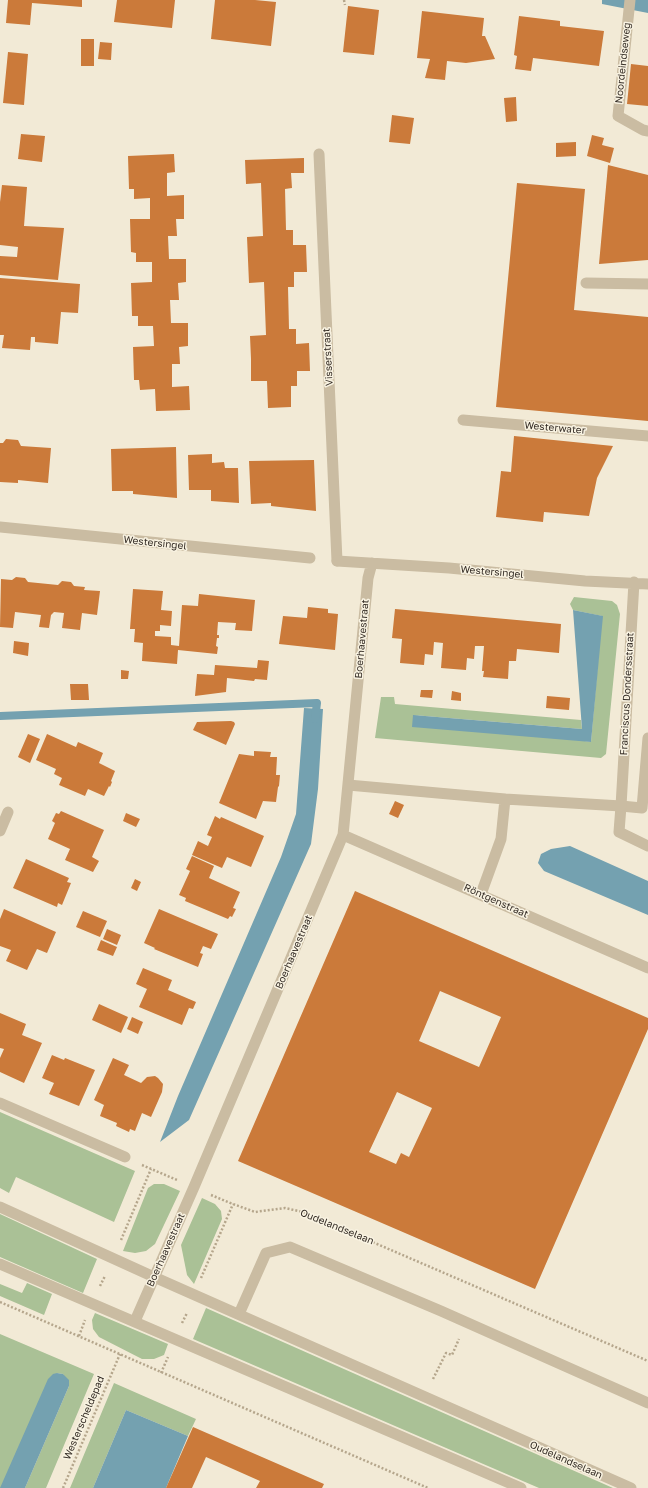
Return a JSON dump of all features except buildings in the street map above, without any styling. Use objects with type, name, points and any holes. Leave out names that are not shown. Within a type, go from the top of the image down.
[{"type":"street","name":"Noordeindseweg","points":[[630,0],[618,116],[643,130],[648,130]]},
{"type":"street","name":"Visserstraat","points":[[319,154],[337,561]]},
{"type":"street","points":[[586,283],[648,284]]},
{"type":"street","name":"Westerwater","points":[[463,420],[648,436]]},
{"type":"street","name":"Westersingel","points":[[0,527],[310,558]]},
{"type":"street","name":"Westersingel","points":[[337,561],[449,568],[585,581],[634,582],[648,584]]},
{"type":"street","name":"Boerhaavestraat","points":[[135,1321],[194,1187],[343,835],[368,578],[372,562]]},
{"type":"street","name":"Franciscus Dondersstraat","points":[[634,582],[619,832],[648,846]]},
{"type":"street","points":[[348,785],[642,808],[648,738]]},
{"type":"street","points":[[481,894],[500,840],[504,798]]},
{"type":"street","points":[[0,830],[8,812]]},
{"type":"street","name":"Röntgenstraat","points":[[343,835],[648,968]]},
{"type":"street","points":[[0,1103],[125,1157]]},
{"type":"street","name":"Oudelandselaan","points":[[0,1207],[154,1278],[631,1488]]},
{"type":"street","points":[[238,1314],[266,1253],[290,1247],[648,1403]]},
{"type":"street","points":[[0,1264],[521,1488]]},
{"type":"path","points":[[344,0],[345,5]]},
{"type":"path","name":"Oudelandselaan","points":[[125,1157],[233,1204],[256,1212],[286,1208],[303,1212],[648,1361]]},
{"type":"path","points":[[0,1302],[428,1488]]},
{"type":"path","points":[[424,1397],[446,1353],[452,1354],[465,1322]]},
{"type":"path","name":"Westerscheldepad","points":[[63,1488],[120,1354]]},
{"type":"green space","points":[[574,597],[612,601],[617,605],[620,614],[606,754],[601,758],[375,738],[381,697],[394,697],[395,704],[581,720],[582,729],[413,715],[591,742],[602,616],[573,610],[570,604]]},
{"type":"green space","points":[[0,1112],[135,1171],[114,1222],[16,1177],[9,1193],[0,1188]]},
{"type":"green space","points":[[154,1184],[164,1184],[180,1191],[155,1244],[146,1251],[135,1253],[123,1251],[148,1188]]},
{"type":"green space","points":[[202,1198],[215,1204],[221,1211],[222,1219],[194,1284],[187,1275],[181,1245]]},
{"type":"green space","points":[[0,1214],[97,1259],[83,1293],[0,1257]]},
{"type":"green space","points":[[27,1283],[52,1294],[44,1315],[0,1296],[0,1284],[22,1293]]},
{"type":"green space","points":[[206,1308],[613,1488],[539,1488],[193,1339]]},
{"type":"green space","points":[[95,1313],[168,1344],[164,1355],[154,1359],[142,1359],[99,1337],[93,1329],[92,1320]]},
{"type":"green space","points":[[0,1334],[94,1374],[46,1488],[25,1488],[69,1386],[63,1374],[57,1373],[6,1488],[0,1488]]},
{"type":"green space","points":[[114,1383],[196,1419],[188,1436],[126,1410],[93,1488],[70,1488]]},
{"type":"water","points":[[602,0],[648,0],[648,13],[602,4]]},
{"type":"water","points":[[573,610],[603,616],[591,742],[412,727],[413,715],[582,729]]},
{"type":"water","points":[[304,708],[323,709],[318,789],[311,844],[189,1120],[160,1142],[178,1096],[281,857],[296,814]]},
{"type":"water","points":[[570,846],[648,881],[648,915],[544,871],[538,863],[541,854],[551,849]]},
{"type":"water","points":[[53,1374],[63,1374],[69,1380],[69,1386],[25,1488],[0,1488],[48,1379]]},
{"type":"water","points":[[126,1410],[188,1436],[166,1488],[93,1488]]},
{"type":"waterway","points":[[0,716],[317,703],[315,719]]}]
